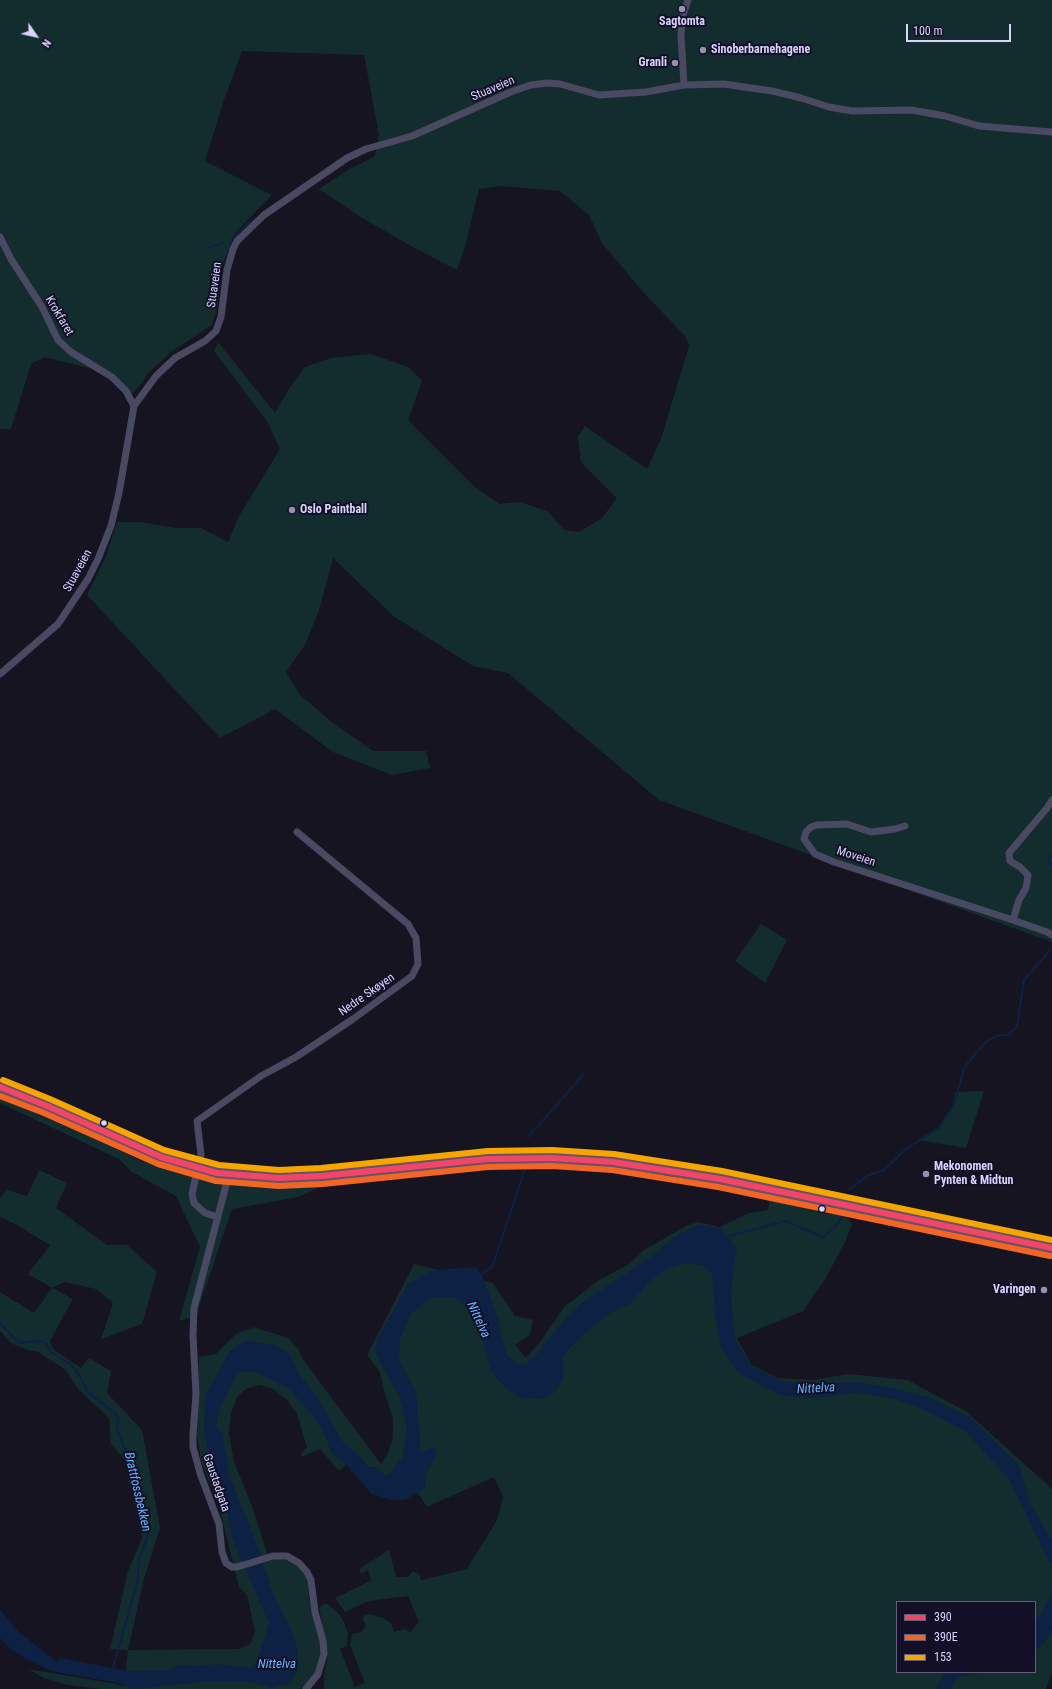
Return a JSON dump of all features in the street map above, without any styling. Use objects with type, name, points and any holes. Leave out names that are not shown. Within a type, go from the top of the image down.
[{"type":"highway","points":[[0,1087],[48,1106],[161,1157],[194,1168],[229,1174],[268,1178],[303,1177],[471,1160],[521,1158],[613,1162],[713,1178],[1052,1248]]},
{"type":"street","points":[[684,85],[681,35],[682,18],[688,0]]},
{"type":"street","name":"Stuaveien","points":[[0,674],[58,624],[74,601],[98,559],[106,542],[114,515],[134,406],[156,376],[175,358],[205,341],[216,331],[221,317],[230,257],[237,241],[264,215],[347,158],[366,148],[412,136],[495,98],[531,85],[553,83],[599,95],[646,92],[684,85],[724,84],[749,86],[801,98],[829,107],[852,111],[911,110],[944,116],[979,126],[1052,132]]},
{"type":"street","name":"Krokfaret","points":[[0,237],[11,259],[42,307],[58,340],[71,352],[112,377],[126,391],[134,406]]},
{"type":"street","points":[[1013,920],[1019,900],[1026,888],[1028,875],[1020,867],[1010,861],[1009,853],[1052,800]]},
{"type":"street","name":"Moveien","points":[[905,826],[895,829],[871,832],[847,824],[817,825],[810,828],[806,832],[804,839],[815,854],[834,862],[1013,920],[1052,935]]},
{"type":"street","name":"Nedre Skøyen","points":[[201,1155],[196,1121],[261,1076],[296,1057],[354,1019],[412,976],[418,964],[416,938],[408,924],[297,832]]},
{"type":"street","name":"Gaustadgata","points":[[229,1174],[194,1308],[193,1335],[196,1394],[193,1441],[195,1460],[219,1524],[224,1559],[228,1565],[237,1567],[268,1557],[281,1555],[293,1559],[307,1572],[311,1580],[315,1612],[323,1641],[324,1654],[318,1674],[306,1689]]},
{"type":"street","points":[[196,1176],[192,1194],[194,1203],[205,1213],[218,1217]]},
{"type":"green space","points":[[0,0],[1052,0],[1052,942],[659,800],[508,673],[473,666],[393,616],[333,558],[319,610],[305,645],[286,672],[299,694],[333,723],[373,751],[426,751],[430,768],[392,775],[333,752],[275,709],[220,738],[87,595],[106,556],[117,522],[141,522],[175,528],[201,528],[228,542],[239,516],[280,449],[267,421],[214,351],[218,342],[275,413],[290,387],[305,367],[331,358],[371,354],[408,367],[422,381],[408,420],[474,486],[499,504],[520,502],[547,511],[565,530],[579,532],[602,518],[617,498],[581,462],[578,437],[585,426],[647,469],[661,439],[689,346],[685,336],[644,293],[602,243],[589,215],[560,191],[502,186],[479,189],[465,247],[457,270],[362,218],[319,189],[348,170],[375,156],[379,135],[364,55],[242,51],[224,100],[205,161],[272,195],[235,233],[219,273],[218,305],[212,325],[171,352],[148,373],[139,387],[130,395],[100,371],[44,357],[31,364],[11,429],[0,429]]},
{"type":"green space","points":[[761,924],[787,940],[765,983],[735,961]]},
{"type":"green space","points":[[984,1091],[966,1148],[917,1140],[939,1128],[954,1104],[955,1092]]},
{"type":"green space","points":[[0,1098],[25,1104],[141,1161],[189,1175],[241,1183],[327,1184],[298,1197],[232,1209],[196,1316],[179,1321],[200,1247],[176,1196],[132,1172],[119,1159],[0,1103]]},
{"type":"green space","points":[[39,1170],[67,1183],[56,1208],[107,1245],[127,1245],[157,1272],[142,1324],[101,1339],[113,1303],[96,1289],[65,1282],[52,1288],[28,1274],[50,1245],[15,1224],[0,1217],[0,1198],[7,1190],[27,1196]]},
{"type":"green space","points":[[770,1199],[826,1214],[841,1213],[846,1216],[852,1224],[846,1240],[826,1278],[803,1311],[737,1338],[752,1365],[777,1378],[813,1380],[848,1374],[908,1380],[967,1412],[1052,1489],[1052,1674],[1046,1689],[324,1689],[327,1650],[319,1607],[326,1603],[337,1612],[343,1620],[348,1633],[347,1646],[340,1649],[355,1687],[365,1683],[350,1645],[352,1634],[361,1632],[366,1626],[363,1619],[364,1616],[369,1614],[384,1618],[391,1623],[394,1632],[404,1629],[410,1632],[419,1622],[408,1596],[369,1601],[345,1612],[335,1598],[372,1580],[368,1570],[361,1574],[359,1569],[389,1550],[396,1577],[408,1577],[413,1571],[420,1575],[421,1580],[467,1569],[497,1520],[503,1497],[494,1477],[427,1507],[418,1493],[386,1476],[375,1468],[368,1467],[357,1454],[339,1471],[320,1449],[301,1457],[301,1454],[307,1447],[297,1414],[287,1400],[273,1389],[259,1385],[246,1389],[237,1397],[231,1413],[229,1433],[234,1462],[252,1506],[269,1559],[276,1558],[289,1560],[299,1567],[308,1580],[309,1599],[321,1645],[320,1658],[315,1674],[300,1689],[100,1689],[68,1685],[44,1678],[28,1669],[117,1684],[124,1687],[128,1650],[240,1649],[251,1643],[255,1631],[247,1595],[239,1587],[219,1507],[201,1461],[197,1435],[199,1357],[216,1354],[236,1334],[254,1327],[288,1338],[299,1350],[302,1358],[381,1464],[388,1453],[393,1437],[393,1418],[380,1372],[367,1355],[414,1264],[493,1283],[515,1316],[533,1320],[530,1335],[515,1345],[526,1358],[541,1341],[564,1307],[599,1280],[629,1264],[644,1250],[686,1226],[698,1222],[719,1227],[749,1213],[768,1210]]},
{"type":"green space","points":[[52,1288],[73,1299],[50,1341],[53,1349],[81,1368],[89,1358],[111,1371],[107,1393],[142,1430],[160,1528],[144,1579],[128,1650],[110,1649],[128,1571],[142,1538],[124,1459],[111,1444],[109,1418],[78,1389],[66,1370],[38,1352],[24,1349],[11,1343],[0,1331],[0,1292],[34,1313]]},
{"type":"water","name":"Nittelva","points":[[700,1225],[721,1228],[737,1249],[734,1263],[731,1296],[734,1331],[737,1343],[752,1367],[781,1381],[802,1384],[855,1382],[892,1388],[928,1397],[971,1418],[1019,1465],[1030,1504],[1052,1540],[1052,1567],[1009,1479],[965,1431],[923,1409],[895,1399],[857,1392],[813,1398],[783,1396],[767,1389],[738,1372],[721,1348],[715,1312],[712,1274],[702,1265],[687,1263],[666,1269],[647,1284],[631,1303],[610,1313],[593,1326],[569,1349],[563,1358],[563,1380],[554,1393],[541,1399],[529,1398],[525,1400],[510,1391],[499,1381],[490,1369],[485,1347],[472,1312],[454,1297],[431,1297],[410,1315],[400,1339],[399,1360],[416,1392],[421,1454],[430,1448],[435,1449],[437,1453],[425,1476],[426,1486],[418,1493],[404,1500],[391,1500],[372,1494],[341,1459],[331,1453],[326,1437],[314,1417],[287,1387],[253,1371],[238,1372],[219,1410],[216,1427],[222,1433],[230,1477],[259,1551],[274,1597],[291,1629],[298,1651],[298,1665],[296,1673],[290,1683],[272,1688],[251,1682],[211,1681],[133,1689],[118,1683],[51,1671],[26,1659],[11,1649],[0,1638],[0,1610],[19,1632],[57,1662],[61,1658],[127,1671],[168,1670],[179,1665],[200,1666],[219,1664],[251,1668],[257,1662],[269,1623],[232,1538],[227,1510],[210,1463],[204,1429],[206,1393],[230,1351],[247,1340],[275,1345],[289,1353],[298,1372],[319,1400],[341,1440],[357,1454],[368,1467],[375,1468],[386,1476],[391,1472],[403,1456],[407,1429],[399,1396],[375,1352],[377,1340],[408,1284],[433,1270],[475,1267],[482,1274],[498,1320],[506,1354],[518,1364],[525,1365],[538,1353],[565,1319],[580,1304],[649,1258],[677,1235]]},
{"type":"water","points":[[1052,1592],[1052,1629],[1045,1642],[1036,1650],[1036,1619],[1042,1613]]},
{"type":"water","points":[[945,1673],[979,1673],[957,1677],[951,1689],[936,1689]]},
{"type":"waterway","points":[[231,240],[250,221]]},
{"type":"waterway","points":[[207,248],[223,243]]},
{"type":"waterway","points":[[1052,856],[1049,860],[1052,866]]},
{"type":"waterway","points":[[849,1190],[868,1175],[884,1170],[907,1148],[939,1128],[954,1104],[965,1066],[986,1042],[996,1036],[1007,1035],[1017,1027],[1024,980],[1047,954],[1052,945]]},
{"type":"waterway","points":[[528,1137],[584,1074]]},
{"type":"waterway","points":[[482,1274],[492,1267],[525,1169]]},
{"type":"waterway","points":[[725,1237],[785,1221],[823,1237],[835,1227],[844,1214]]},
{"type":"waterway","name":"Brattfossbekken","points":[[0,1323],[15,1339],[21,1343],[35,1340],[46,1343],[51,1352],[72,1365],[81,1378],[87,1391],[116,1414],[119,1419],[117,1427],[124,1447],[130,1455],[148,1535],[139,1560],[137,1583],[112,1672]]},
{"type":"transit line","name":"153","points":[[3,1080],[50,1099],[164,1150],[219,1165],[279,1170],[321,1168],[488,1151],[552,1150],[614,1154],[722,1171],[1052,1240]]},
{"type":"transit line","name":"390","points":[[0,1087],[47,1106],[161,1157],[217,1173],[279,1178],[322,1176],[488,1159],[552,1158],[613,1162],[720,1179],[1052,1248]]},
{"type":"transit line","name":"390E","points":[[0,1096],[44,1113],[158,1164],[216,1181],[279,1186],[323,1184],[488,1167],[552,1166],[612,1170],[718,1187],[1050,1256]]},
{"type":"place","name":"Sagtomta","points":[[682,9]]},
{"type":"place","name":"Sinoberbarnehagene","points":[[703,50]]},
{"type":"place","name":"Granli","points":[[675,63]]},
{"type":"place","name":"Oslo Paintball","points":[[292,510]]},
{"type":"place","name":"Mekonomen Pynten & Midtun","points":[[926,1174]]},
{"type":"place","name":"Varingen","points":[[1044,1290]]}]
